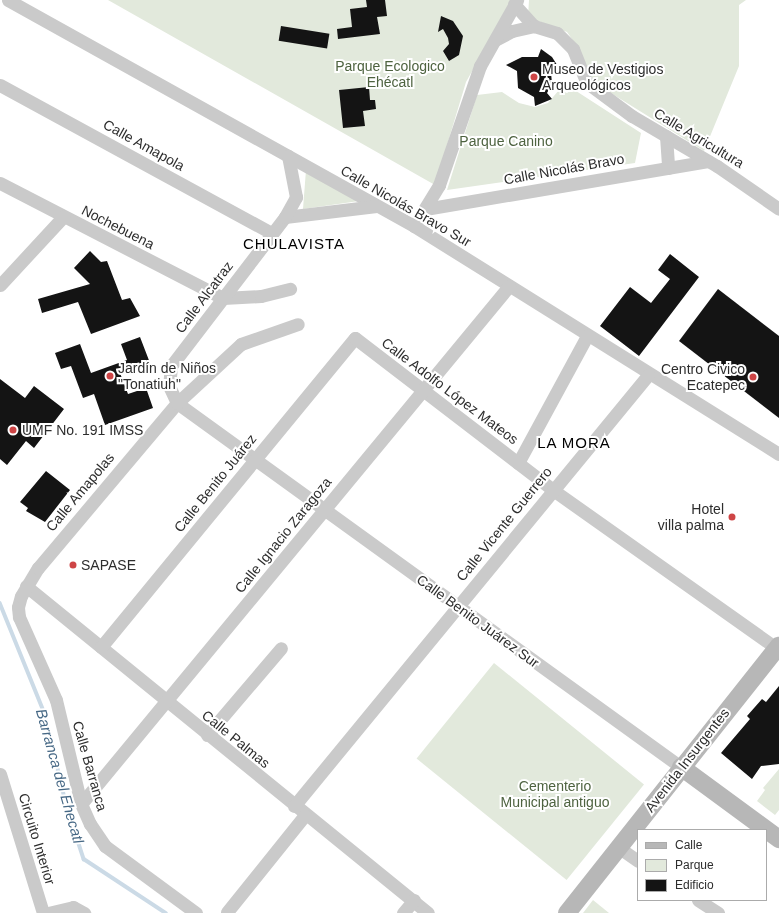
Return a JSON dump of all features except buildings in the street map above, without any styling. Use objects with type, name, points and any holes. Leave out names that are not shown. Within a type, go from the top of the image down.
[{"type":"main road","name":"Avenida Insurgentes","points":[[567,913],[681,767],[778,648]]},
{"type":"main road","name":"Calle Benito Juárez Sur","points":[[681,767],[765,829]]},
{"type":"main road","name":"Calle Benito Juárez Sur","points":[[767,830],[779,839]]},
{"type":"street","name":"Calle Nicolás Bravo Sur","points":[[8,0],[414,226],[648,375],[779,454]]},
{"type":"street","points":[[414,226],[439,185],[468,96],[515,2],[534,26]]},
{"type":"street","name":"Calle Agricultura","points":[[495,40],[512,31],[534,26],[557,33],[573,49],[586,82],[632,116],[708,161],[779,209]]},
{"type":"street","name":"Calle Amapola","points":[[0,85],[272,233]]},
{"type":"street","points":[[666,136],[668,168]]},
{"type":"street","name":"Calle Alcatraz","points":[[177,402],[170,386],[171,366],[285,217],[296,197],[288,156]]},
{"type":"street","name":"Calle Nicolás Bravo","points":[[425,209],[708,161]]},
{"type":"street","name":"Nochebuena","points":[[0,183],[62,217],[223,298]]},
{"type":"street","points":[[285,217],[376,206]]},
{"type":"street","points":[[0,285],[62,217]]},
{"type":"street","name":"Calle Ignacio Zaragoza","points":[[81,804],[509,286]]},
{"type":"street","points":[[223,298],[261,296],[290,289]]},
{"type":"street","name":"Calle Amapolas","points":[[26,586],[38,568],[177,402],[241,344],[298,324]]},
{"type":"street","points":[[518,463],[586,336]]},
{"type":"street","name":"Calle Adolfo López Mateos","points":[[355,338],[422,391],[553,490],[778,648]]},
{"type":"street","name":"Calle Benito Juárez","points":[[101,647],[355,338]]},
{"type":"street","name":"Calle Vicente Guerrero","points":[[294,806],[648,375]]},
{"type":"street","name":"Calle Benito Juárez Sur","points":[[177,402],[324,510],[681,767]]},
{"type":"street","name":"Calle Palmas","points":[[26,586],[206,735],[414,900],[428,913]]},
{"type":"street","name":"Calle Barranca","points":[[26,586],[18,607],[20,617],[56,700],[81,804],[105,846],[196,913]]},
{"type":"street","points":[[206,735],[281,648]]},
{"type":"street","name":"Circuito Interior","points":[[0,774],[43,913]]},
{"type":"street","points":[[227,912],[305,815]]},
{"type":"street","points":[[618,848],[637,860]]},
{"type":"street","points":[[403,913],[414,900]]},
{"type":"street","points":[[700,901],[718,913]]},
{"type":"street","points":[[48,913],[73,907],[84,913]]},
{"type":"green space","name":"Parque Ecologico Ehécatl","points":[[108,0],[512,0],[466,82],[435,185]]},
{"type":"green space","points":[[529,0],[746,0],[739,5],[739,66],[704,151],[590,80],[579,49],[567,32],[528,17]]},
{"type":"green space","name":"Parque Canino","points":[[573,89],[641,133],[635,163],[447,190],[477,95],[502,92],[519,103],[535,107],[548,103],[559,90],[567,93]]},
{"type":"green space","points":[[306,170],[359,201],[303,209]]},
{"type":"green space","name":"Cementerio Municipal antiguo","points":[[494,663],[644,784],[567,880],[417,759]]},
{"type":"green space","points":[[779,769],[779,810],[775,815],[757,801],[765,790],[763,788]]},
{"type":"green space","points":[[593,900],[609,913],[583,913]]},
{"type":"waterway","name":"Barranca del Ehecatl","points":[[0,603],[45,714],[67,807],[84,859],[166,913]]},
{"type":"place","name":"Museo de Vestigios Arqueológicos","points":[[534,77]]},
{"type":"place","name":"Jardín de Niños \"Tonatiuh\"","points":[[110,376]]},
{"type":"place","name":"Centro Civico Ecatepec","points":[[753,377]]},
{"type":"place","name":"UMF No. 191 IMSS","points":[[13,430]]},
{"type":"place","name":"Hotel villa palma","points":[[732,517]]},
{"type":"place","name":"SAPASE","points":[[73,565]]},
{"type":"district","name":"CHULAVISTA","points":[[294,244]]},
{"type":"district","name":"LA MORA","points":[[574,443]]}]
